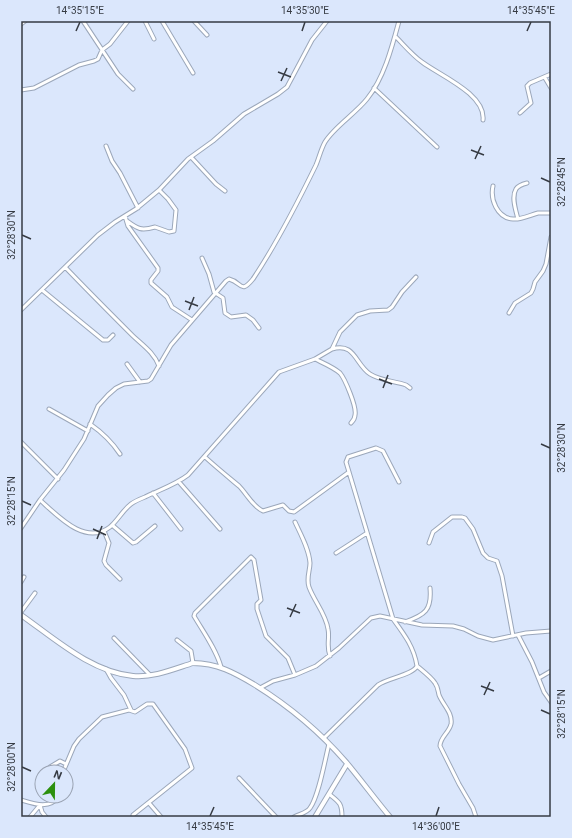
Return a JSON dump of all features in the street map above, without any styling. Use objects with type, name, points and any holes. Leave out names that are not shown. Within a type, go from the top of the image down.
[{"type":"street","points":[[21,24],[25,21]]},
{"type":"street","points":[[82,21],[118,74],[133,89]]},
{"type":"street","points":[[21,90],[34,88],[79,65],[98,59],[102,50],[110,44],[128,21]]},
{"type":"street","points":[[145,21],[154,39]]},
{"type":"street","points":[[162,21],[193,73]]},
{"type":"street","points":[[194,21],[207,35]]},
{"type":"street","points":[[21,310],[98,235],[138,208],[159,190],[191,157],[213,141],[244,114],[278,94],[287,86],[312,40],[327,21]]},
{"type":"street","points":[[21,528],[40,500],[58,479],[84,440],[98,406],[108,395],[116,388],[124,384],[148,382],[171,345],[215,293],[229,279],[232,279],[240,287],[244,288],[247,286],[260,268],[283,228],[329,136],[367,99],[374,88],[384,67],[399,21]]},
{"type":"street","points":[[395,36],[410,52],[460,86],[472,96],[482,110],[483,120]]},
{"type":"street","points":[[520,113],[531,103],[527,86],[538,79],[545,78],[551,74]]},
{"type":"street","points":[[545,78],[551,88]]},
{"type":"street","points":[[374,88],[437,147]]},
{"type":"street","points":[[106,146],[112,161],[138,208]]},
{"type":"street","points":[[191,157],[216,184],[225,190]]},
{"type":"street","points":[[518,219],[514,194],[518,186],[527,183]]},
{"type":"street","points":[[493,186],[492,198],[494,205],[499,212],[507,218],[514,220],[540,213],[551,213]]},
{"type":"street","points":[[126,220],[139,229],[155,227],[169,232],[174,230],[176,210],[159,190]]},
{"type":"street","points":[[125,216],[131,231],[158,268],[158,271],[151,280],[151,283],[167,297],[172,307],[192,320]]},
{"type":"street","points":[[509,313],[515,303],[531,293],[535,282],[546,264],[551,237]]},
{"type":"street","points":[[202,258],[209,274],[212,289],[223,298],[225,313],[228,316],[237,317],[246,315],[253,320],[259,328]]},
{"type":"street","points":[[65,267],[131,334],[146,347],[159,366]]},
{"type":"street","points":[[332,349],[340,332],[358,315],[370,311],[388,310],[416,277]]},
{"type":"street","points":[[42,290],[103,340],[108,340],[113,335]]},
{"type":"street","points":[[40,500],[68,525],[76,529],[95,533],[104,532],[132,503],[179,482],[188,475],[279,372],[315,359],[332,349],[340,347],[344,348],[354,355],[361,365],[372,375],[406,385],[410,388]]},
{"type":"street","points":[[315,359],[330,367],[344,378],[356,414],[351,423]]},
{"type":"street","points":[[127,364],[140,382]]},
{"type":"street","points":[[49,409],[88,431]]},
{"type":"street","points":[[90,424],[100,431],[120,454]]},
{"type":"street","points":[[21,442],[58,479]]},
{"type":"street","points":[[399,482],[383,450],[376,448],[348,457],[346,462],[393,619],[408,639],[412,647],[417,666],[437,686],[440,696],[449,712],[451,726],[441,740],[440,746],[459,784],[470,801],[476,817]]},
{"type":"street","points":[[205,457],[225,476],[240,487],[255,505],[263,511],[283,505],[289,511],[294,512],[349,472]]},
{"type":"street","points":[[179,482],[220,528]]},
{"type":"street","points":[[153,493],[181,529]]},
{"type":"street","points":[[429,543],[433,532],[452,517],[458,516],[465,518],[473,529],[483,553],[488,558],[498,561],[513,636]]},
{"type":"street","points":[[295,522],[304,541],[309,558],[310,564],[307,579],[309,587],[328,629],[327,646],[330,656]]},
{"type":"street","points":[[112,525],[133,543],[155,526]]},
{"type":"street","points":[[104,532],[109,543],[104,561],[120,579]]},
{"type":"street","points":[[336,553],[367,533]]},
{"type":"street","points":[[221,667],[219,659],[210,641],[194,616],[195,613],[251,557],[254,560],[261,600],[257,604],[257,609],[266,636],[288,658],[295,675]]},
{"type":"street","points":[[21,582],[24,577]]},
{"type":"street","points":[[405,622],[424,614],[428,609],[431,596],[430,588]]},
{"type":"street","points":[[21,612],[35,593]]},
{"type":"street","points":[[21,615],[79,655],[106,669],[134,676],[150,674],[193,663],[210,664],[230,671],[260,688],[289,708],[324,738],[390,817]]},
{"type":"street","points":[[260,688],[316,666],[330,656],[371,618],[380,616],[422,625],[453,626],[464,629],[485,639],[493,640],[537,631],[551,631]]},
{"type":"street","points":[[518,635],[532,662],[544,692],[551,702]]},
{"type":"street","points":[[114,638],[150,674]]},
{"type":"street","points":[[177,640],[191,651],[193,663]]},
{"type":"street","points":[[324,738],[378,685],[413,671],[417,666]]},
{"type":"street","points":[[106,669],[124,695],[131,710]]},
{"type":"street","points":[[539,678],[551,671]]},
{"type":"street","points":[[56,764],[60,762],[66,764],[74,746],[79,739],[102,717],[131,710],[134,712],[148,704],[152,704],[185,749],[192,768],[133,815],[133,817]]},
{"type":"street","points":[[294,817],[310,809],[320,780],[329,744]]},
{"type":"street","points":[[315,817],[347,764]]},
{"type":"street","points":[[239,778],[276,817]]},
{"type":"street","points":[[329,794],[341,804],[343,809],[342,817]]},
{"type":"street","points":[[21,800],[40,805],[46,804]]},
{"type":"street","points":[[149,803],[161,817]]},
{"type":"street","points":[[30,817],[40,805]]},
{"type":"street","points":[[40,805],[42,812],[46,817]]}]
